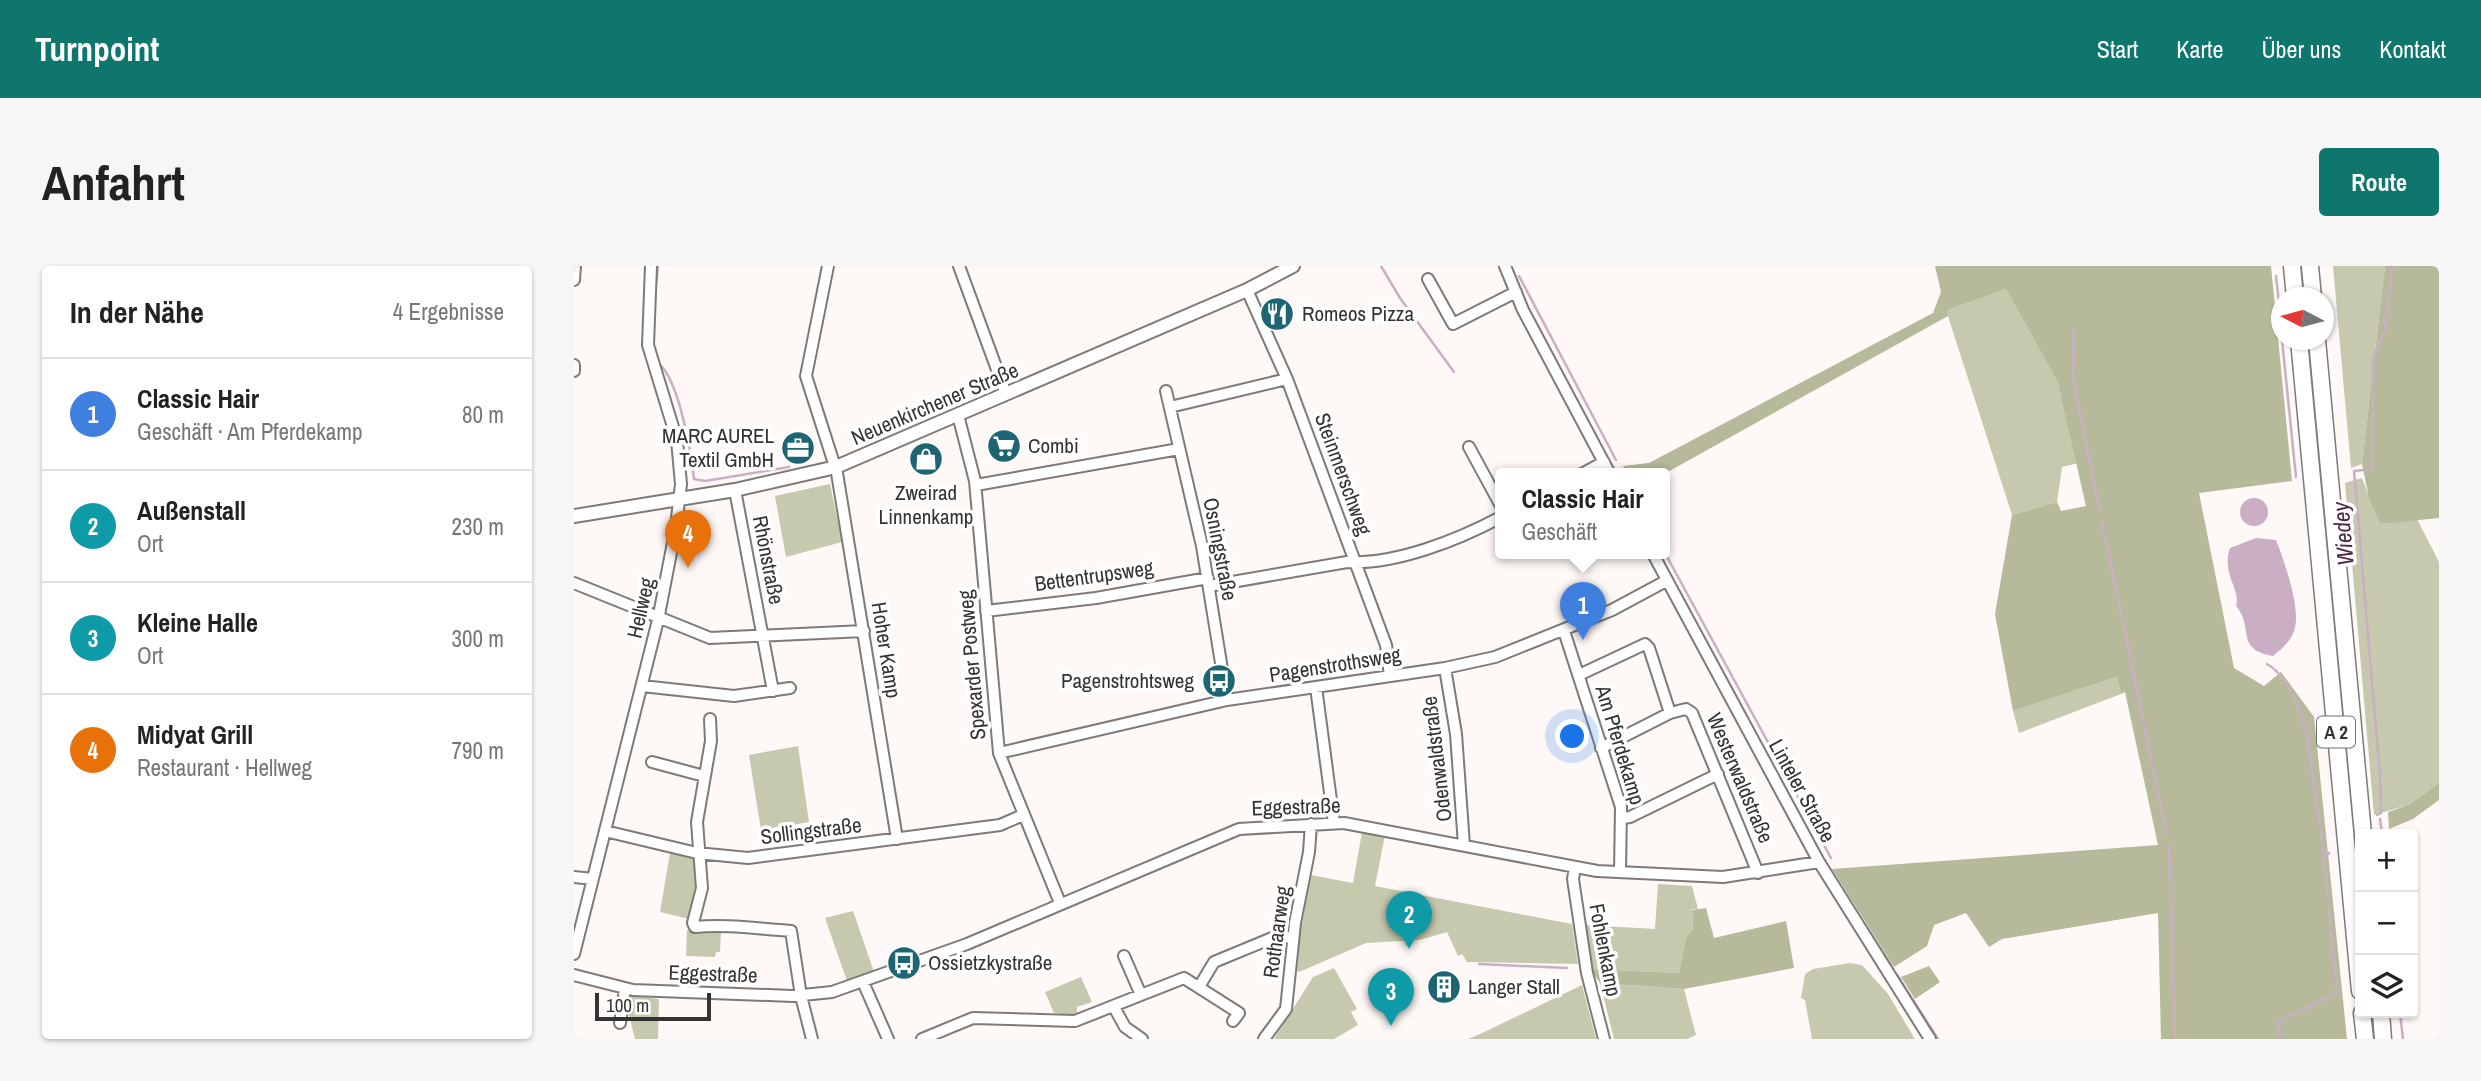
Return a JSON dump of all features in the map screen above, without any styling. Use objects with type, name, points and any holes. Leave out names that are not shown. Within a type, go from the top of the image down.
[{"type":"highway","points":[[2292,266],[2294,287]]},
{"type":"highway","points":[[2310,266],[2312,287]]},
{"type":"highway","name":"A 2","points":[[2299,350],[2357,955]]},
{"type":"highway","name":"A 2","points":[[2318,350],[2363,829]]},
{"type":"highway","points":[[2363,1018],[2365,1039]]},
{"type":"highway","points":[[2381,1018],[2383,1039]]},
{"type":"main road","name":"Neuenkirchener Straße","points":[[574,516],[735,491],[836,467],[1247,290],[1293,266]]},
{"type":"street","points":[[574,280],[575,266]]},
{"type":"street","name":"Hellweg","points":[[574,954],[658,620],[676,527],[681,484],[677,440],[648,345],[651,266]]},
{"type":"street","name":"Hoher Kamp","points":[[828,266],[806,376],[836,467],[897,839]]},
{"type":"street","points":[[959,266],[1006,394]]},
{"type":"street","points":[[1505,266],[1607,468]]},
{"type":"street","points":[[1428,279],[1453,324],[1516,292]]},
{"type":"street","name":"Steinmerschweg","points":[[1247,290],[1287,379],[1386,645],[1391,676]]},
{"type":"street","points":[[574,365],[574,371]]},
{"type":"street","points":[[1170,407],[1287,379]]},
{"type":"street","name":"Osningstraße","points":[[1166,391],[1208,582],[1227,700]]},
{"type":"street","name":"Spexarder Postweg","points":[[958,415],[976,485],[999,753],[1060,903]]},
{"type":"street","points":[[1469,447],[1495,495]]},
{"type":"street","points":[[976,485],[1179,449]]},
{"type":"street","points":[[1593,468],[1604,462]]},
{"type":"street","name":"Rhönstraße","points":[[735,491],[773,691]]},
{"type":"street","name":"Bettentrupsweg","points":[[986,611],[1355,562],[1440,544],[1495,520]]},
{"type":"street","name":"Linteler Straße","points":[[1655,559],[1819,862],[1930,1039]]},
{"type":"street","name":"Pagenstrothsweg","points":[[999,753],[1227,700],[1445,668],[1506,653],[1564,631],[1666,581]]},
{"type":"street","points":[[576,588],[710,638],[864,631]]},
{"type":"street","name":"Am Pferdekamp","points":[[1564,631],[1623,818],[1620,872]]},
{"type":"street","points":[[1578,675],[1645,644],[1649,648],[1670,713],[1601,748]]},
{"type":"street","name":"Odenwaldstraße","points":[[1445,668],[1456,734],[1464,845]]},
{"type":"street","points":[[642,685],[734,696],[790,688]]},
{"type":"street","points":[[1316,687],[1334,823]]},
{"type":"street","name":"Westerwaldstraße","points":[[1670,713],[1686,709],[1692,713],[1758,873]]},
{"type":"street","points":[[710,719],[711,741],[697,822],[697,853],[702,888],[693,923],[695,927],[729,924],[738,929],[791,931],[801,996],[812,1039]]},
{"type":"street","points":[[652,762],[704,776]]},
{"type":"street","points":[[1623,818],[1718,774]]},
{"type":"street","name":"Sollingstraße","points":[[605,831],[697,853],[761,857],[1000,825],[1023,815]]},
{"type":"street","name":"Eggestraße","points":[[574,975],[625,989],[801,996],[832,992],[967,944],[1228,831],[1334,823],[1387,830],[1575,868],[1620,872],[1723,877],[1819,862]]},
{"type":"street","name":"Rothaarweg","points":[[1264,1039],[1286,1009],[1293,937],[1309,852],[1311,824]]},
{"type":"street","name":"Fohlenkamp","points":[[1575,868],[1573,879],[1587,973],[1604,1039]]},
{"type":"street","points":[[574,877],[593,879]]},
{"type":"street","points":[[1199,987],[1214,962],[1272,938],[1293,937]]},
{"type":"street","points":[[1124,956],[1141,995]]},
{"type":"street","points":[[922,1039],[967,1019],[1075,1021],[1184,978],[1239,1013],[1234,1021]]},
{"type":"street","points":[[863,982],[888,1039]]},
{"type":"street","points":[[620,1023],[625,989]]},
{"type":"street","points":[[1114,1007],[1125,1027],[1142,1039]]},
{"type":"green space","points":[[1935,266],[2271,266],[2271,350],[2279,350],[2292,481],[2199,493],[2234,668],[2264,686],[2281,672],[2314,717],[2347,1039],[2161,1039],[2158,913],[2002,939],[1989,947],[1966,913],[1934,925],[1927,946],[1894,967],[1832,869],[2158,845],[2125,692],[2121,694],[2117,677],[2013,711],[1995,614],[2012,515],[2057,502],[2061,511],[2086,506],[2058,383],[2006,289],[1947,310],[1948,316],[1670,471],[1670,468],[1623,466],[1649,463],[1933,313],[1941,292]]},
{"type":"green space","points":[[2333,266],[2385,266],[2362,464],[2351,468]]},
{"type":"green space","points":[[2385,266],[2439,266],[2439,518],[2380,524],[2369,498],[2362,464]]},
{"type":"green space","points":[[2006,289],[2058,383],[2078,463],[2062,467],[2057,502],[2012,515],[1946,310]]},
{"type":"green space","points":[[2362,478],[2380,524],[2417,519],[2439,562],[2439,783],[2408,805],[2374,815],[2345,483]]},
{"type":"green space","points":[[830,484],[842,542],[786,557],[775,496]]},
{"type":"green space","points":[[2117,677],[2121,694],[2019,733],[2013,711]]},
{"type":"green space","points":[[798,746],[809,822],[761,830],[749,755]]},
{"type":"green space","points":[[2439,783],[2439,800],[2413,819],[2389,829],[2388,812],[2408,805]]},
{"type":"green space","points":[[1362,832],[1385,835],[1375,886],[1572,924],[1578,964],[1467,962],[1462,954],[1458,956],[1447,932],[1419,940],[1366,943],[1299,972],[1295,969],[1299,926],[1302,924],[1311,875],[1353,883]]},
{"type":"green space","points":[[670,853],[694,858],[698,883],[689,919],[660,912]]},
{"type":"green space","points":[[1658,884],[1692,886],[1698,909],[1692,909],[1693,929],[1686,937],[1679,973],[1590,969],[1585,925],[1655,929]]},
{"type":"green space","points":[[1706,908],[1714,938],[1786,921],[1794,968],[1684,989],[1600,983],[1590,969],[1679,973],[1686,937],[1693,929],[1692,910]]},
{"type":"green space","points":[[853,911],[874,972],[847,981],[825,918]]},
{"type":"green space","points":[[687,930],[721,931],[720,952],[716,952],[715,957],[686,956]]},
{"type":"green space","points":[[1850,963],[1862,965],[1888,994],[1915,1039],[1812,1039],[1805,1000],[1801,998],[1805,974],[1813,969]]},
{"type":"green space","points":[[1929,966],[1940,982],[1915,999],[1901,977]]},
{"type":"green space","points":[[1334,968],[1357,1009],[1351,1012],[1358,1025],[1334,1039],[1274,1039],[1313,977]]},
{"type":"green space","points":[[1081,977],[1092,1002],[1077,1007],[1077,1013],[1071,1015],[1054,1013],[1045,992]]},
{"type":"green space","points":[[1600,983],[1684,989],[1696,1035],[1687,1039],[1614,1039]]},
{"type":"green space","points":[[1582,985],[1596,1039],[1468,1039],[1478,1035]]},
{"type":"green space","points":[[631,995],[659,999],[658,1039],[635,1039],[627,1008]]},
{"type":"shaded area","points":[[2254,498],[2264,502],[2268,512],[2264,522],[2254,526],[2244,522],[2240,512],[2244,502]]},
{"type":"shaded area","points":[[2256,538],[2276,540],[2296,611],[2296,622],[2290,639],[2273,656],[2261,653],[2249,643],[2244,622],[2236,606],[2236,593],[2229,573],[2230,548]]},
{"type":"waterway","points":[[655,294],[658,266]]},
{"type":"waterway","points":[[1381,266],[1400,298],[1454,372]]},
{"type":"waterway","name":"Wiedey","points":[[2377,815],[2381,813],[2380,775],[2354,471],[2372,469],[2373,359],[2385,329],[2393,266]]},
{"type":"waterway","points":[[1519,276],[1616,460]]},
{"type":"waterway","points":[[2276,276],[2277,287]]},
{"type":"waterway","points":[[2074,330],[2073,379],[2100,513]]},
{"type":"waterway","points":[[2283,350],[2296,477]]},
{"type":"waterway","points":[[658,363],[665,371],[678,400],[694,479],[705,481],[789,467]]},
{"type":"waterway","points":[[2102,521],[2167,835]]},
{"type":"waterway","points":[[1668,559],[1831,858]]},
{"type":"waterway","points":[[2267,664],[2287,685],[2307,733],[2324,857]]},
{"type":"waterway","points":[[2380,819],[2381,829]]},
{"type":"waterway","points":[[2169,844],[2175,1039]]},
{"type":"waterway","name":"Wiedey","points":[[2281,1039],[2277,1022],[2337,993],[2324,858],[2329,853]]},
{"type":"waterway","points":[[1849,900],[1891,965]]},
{"type":"waterway","points":[[1479,964],[1567,968]]},
{"type":"waterway","points":[[1897,975],[1938,1039]]},
{"type":"waterway","points":[[1261,1034],[1279,1009]]},
{"type":"waterway","points":[[2401,1018],[2403,1039]]},
{"type":"place","name":"Romeos Pizza","points":[[1277,314]]},
{"type":"place","name":"Combi","points":[[1004,446]]},
{"type":"place","name":"MARC AUREL Textil GmbH","points":[[798,448]]},
{"type":"place","name":"Zweirad Linnenkamp","points":[[926,459]]},
{"type":"place","name":"Midyat Grill","points":[[688,568]]},
{"type":"place","name":"Classic Hair","points":[[1583,640]]},
{"type":"place","name":"Pagenstrohtsweg","points":[[1219,681]]},
{"type":"place","name":"Außenstall","points":[[1409,949]]},
{"type":"place","name":"Ossietzkystraße","points":[[904,963]]},
{"type":"place","name":"Langer Stall","points":[[1444,987]]},
{"type":"place","name":"Kleine Halle","points":[[1391,1026]]}]
